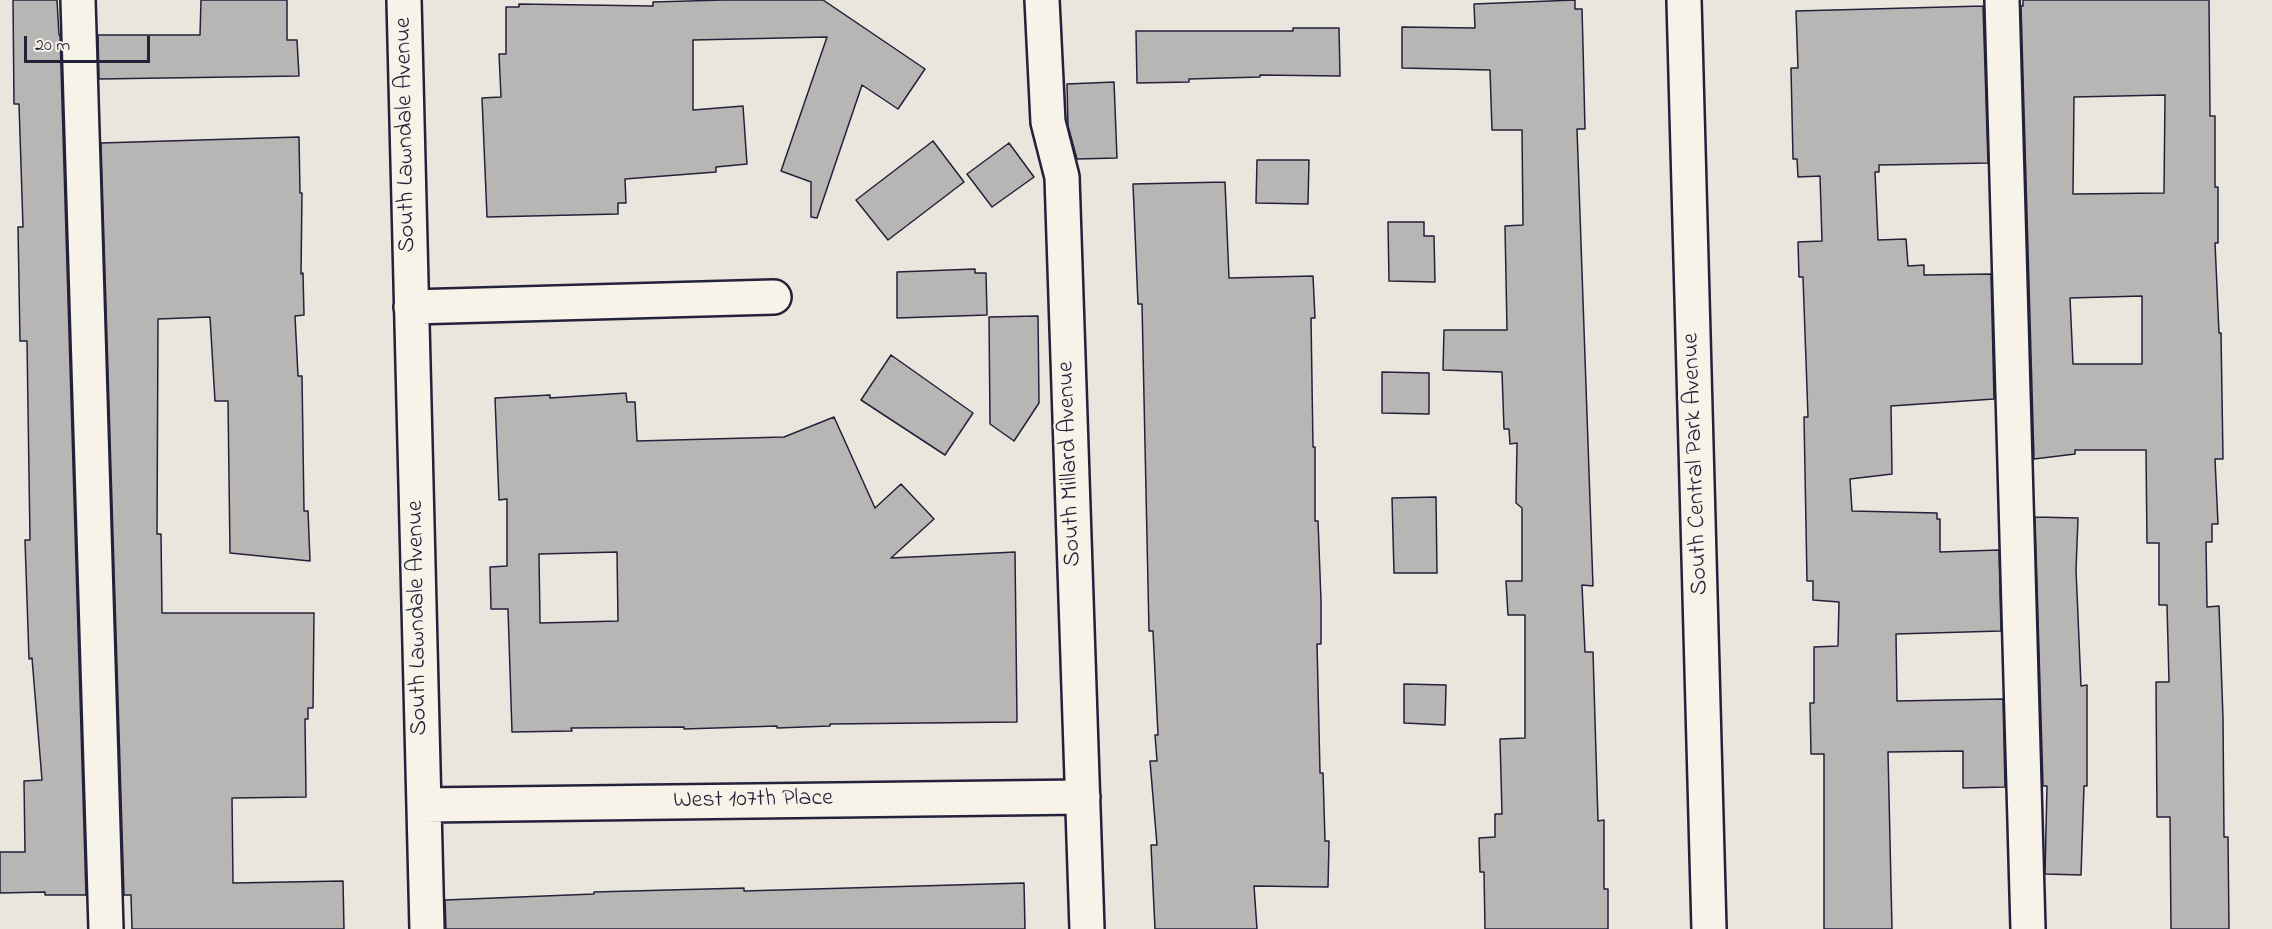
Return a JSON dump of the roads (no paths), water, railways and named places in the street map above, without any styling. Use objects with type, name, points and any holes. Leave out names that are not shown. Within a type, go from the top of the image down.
[{"type":"street","points":[[78,0],[106,929]]},
{"type":"street","name":"South Lawndale Avenue","points":[[404,0],[427,929]]},
{"type":"street","name":"South Millard Avenue","points":[[1042,0],[1048,122],[1062,177],[1087,929]]},
{"type":"street","name":"South Central Park Avenue","points":[[1684,0],[1710,929]]},
{"type":"street","points":[[2002,0],[2028,929]]},
{"type":"street","points":[[411,306],[774,297]]},
{"type":"street","name":"West 107th Place","points":[[424,805],[1083,797]]}]
